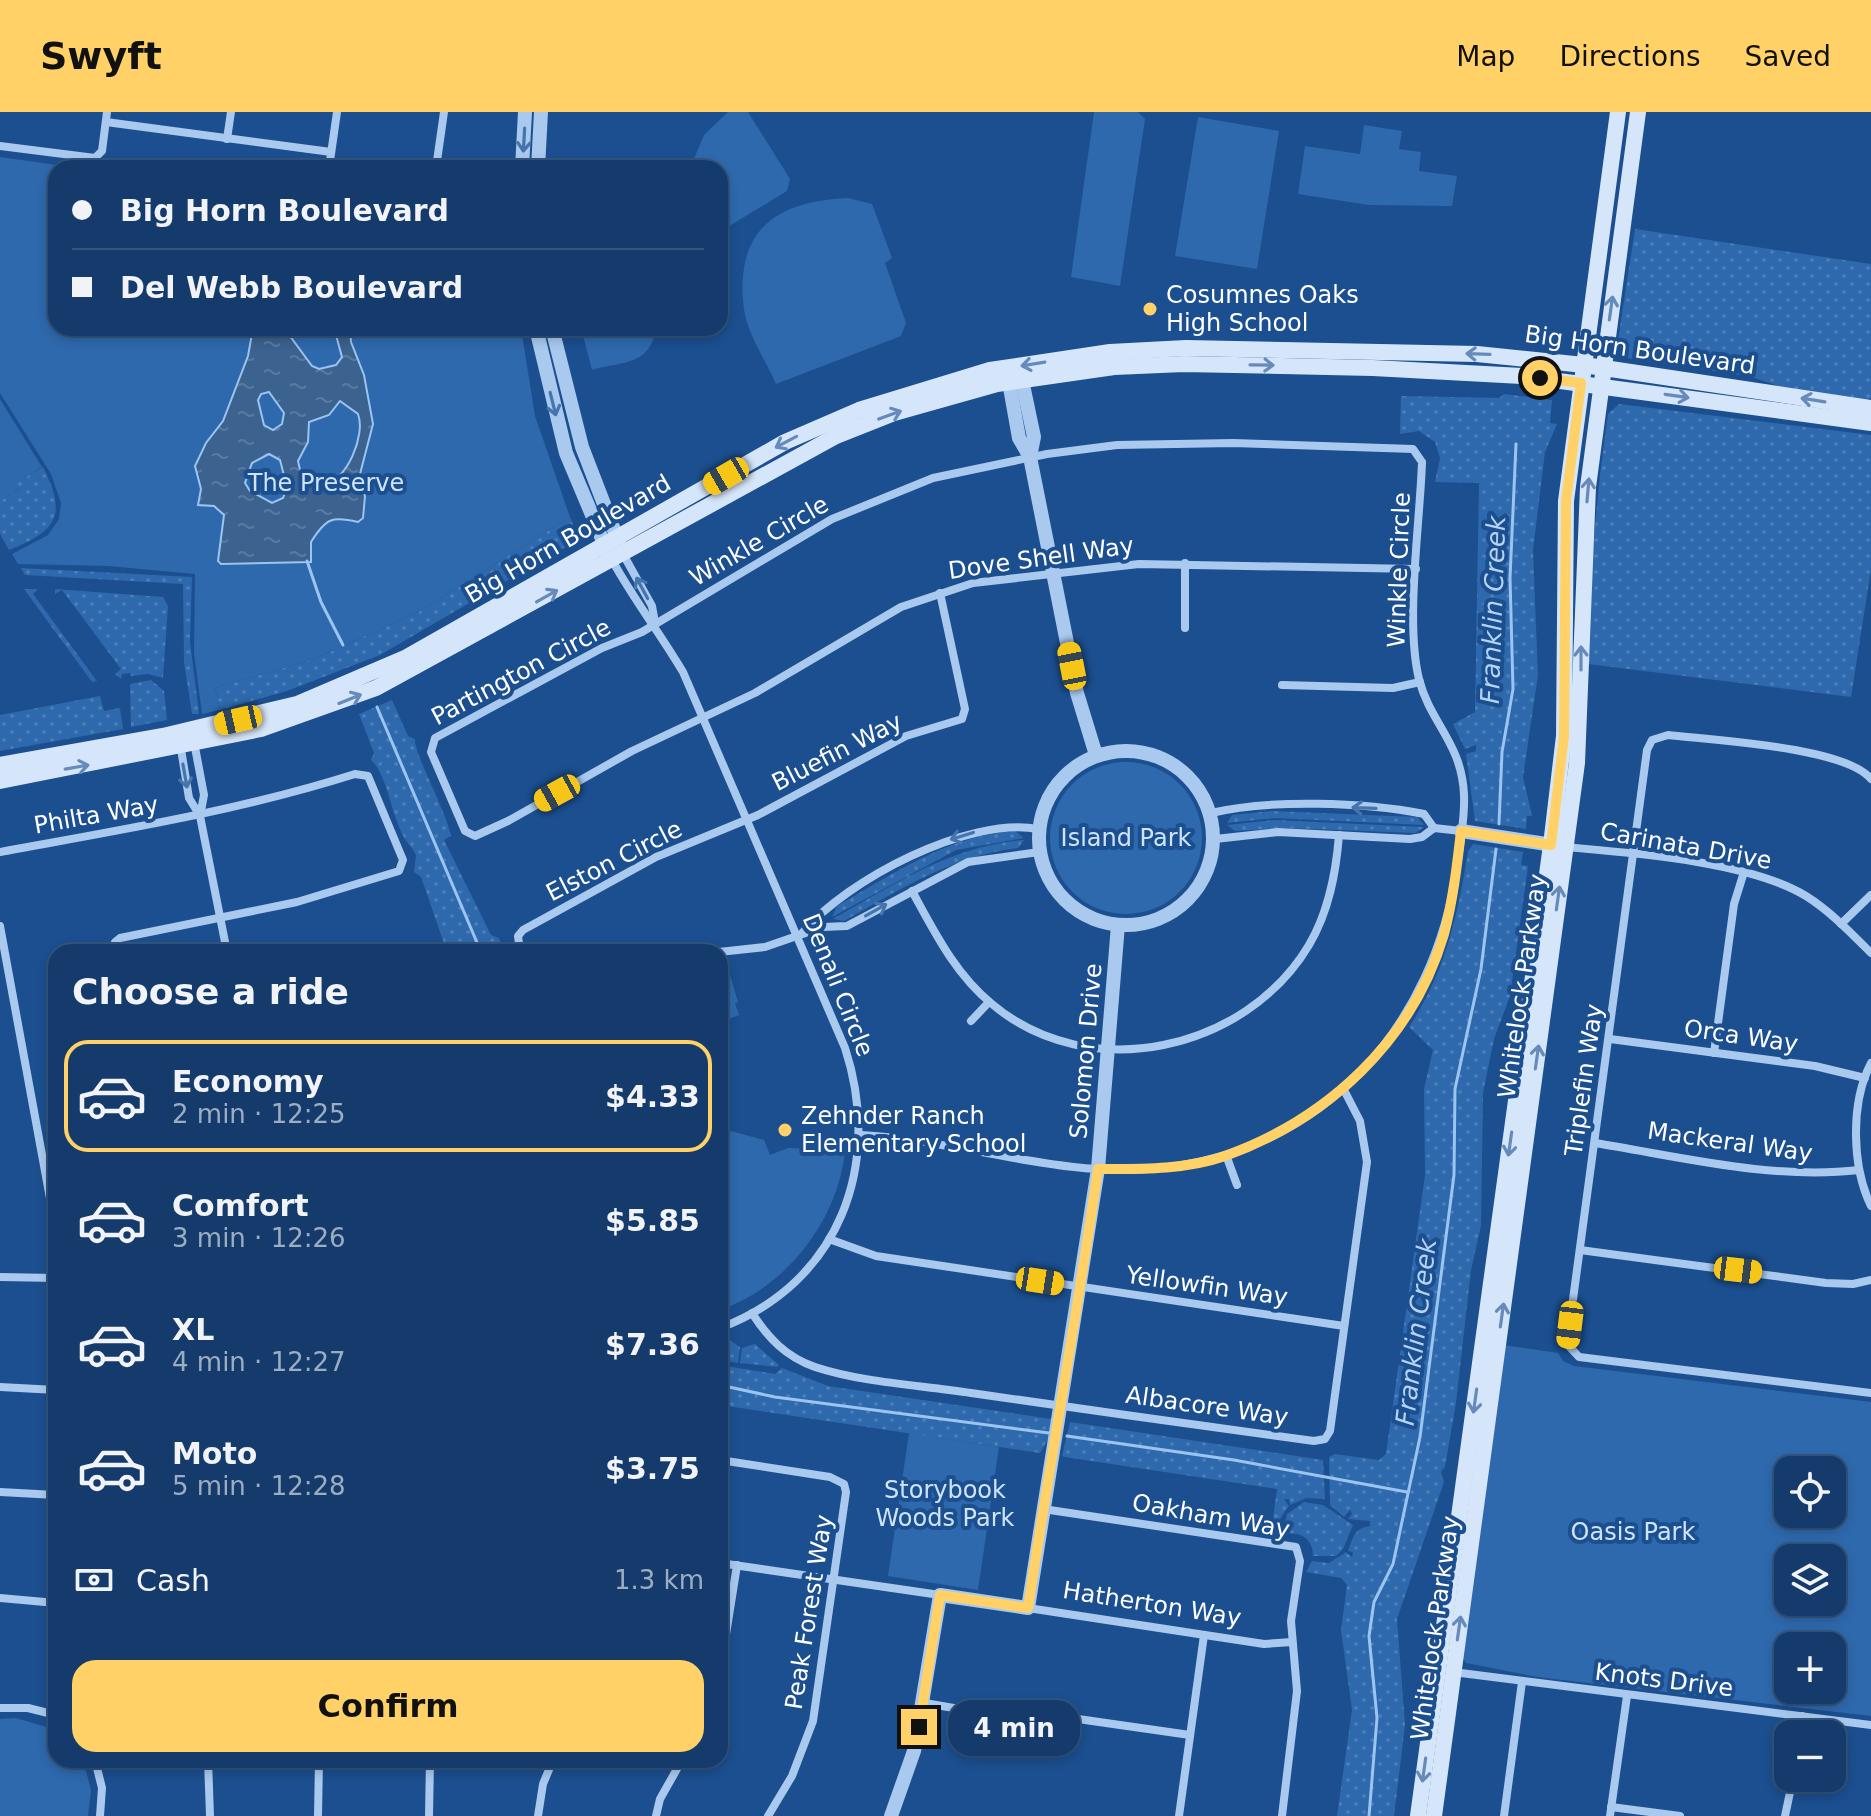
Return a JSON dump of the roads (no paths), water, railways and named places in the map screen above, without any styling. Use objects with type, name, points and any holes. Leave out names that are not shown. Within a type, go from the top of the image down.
[{"type":"main road","name":"Whitelock Parkway","points":[[1434,1816],[1558,846],[1564,736],[1566,501],[1618,112]]},
{"type":"main road","name":"Whitelock Parkway","points":[[1418,1816],[1558,846],[1577,763],[1582,571],[1600,386],[1638,112]]},
{"type":"main road","name":"Big Horn Boulevard","points":[[0,765],[186,739],[287,721],[376,688],[614,550],[785,442],[829,420],[990,370],[1110,352],[1186,348],[1497,355],[1603,367],[1871,408]]},
{"type":"main road","name":"Big Horn Boulevard","points":[[614,550],[836,436],[930,402],[1016,381],[1114,367],[1184,364],[1417,369],[1581,383],[1871,423]]},
{"type":"main road","name":"Big Horn Boulevard","points":[[0,781],[186,739]]},
{"type":"street","points":[[227,139],[231,112]]},
{"type":"street","points":[[330,160],[337,112]]},
{"type":"street","points":[[437,160],[444,112]]},
{"type":"street","points":[[522,160],[525,112]]},
{"type":"street","points":[[538,160],[541,112]]},
{"type":"street","points":[[0,146],[95,158],[102,151],[107,117],[227,139],[331,152]]},
{"type":"street","points":[[538,336],[566,453],[614,550]]},
{"type":"street","points":[[554,336],[582,447],[614,550]]},
{"type":"street","points":[[1016,381],[1019,438],[1030,457],[1077,693],[1096,755]]},
{"type":"street","name":"Winkle Circle","points":[[655,624],[832,519],[943,475],[1077,449],[1154,443],[1413,449],[1422,462],[1416,569],[1416,664],[1420,682],[1455,746],[1464,796],[1452,902],[1433,964],[1399,1028],[1344,1090],[1281,1131],[1226,1155],[1159,1169],[1098,1169],[861,1135]]},
{"type":"street","name":"Denali Circle","points":[[614,550],[642,614],[655,624],[683,672],[800,934],[855,1078],[861,1135],[854,1183],[829,1239],[795,1282],[752,1313],[728,1324]]},
{"type":"street","points":[[1185,563],[1185,628]]},
{"type":"street","name":"Dove Shell Way","points":[[704,719],[901,607],[973,583],[1054,575],[1104,566],[1185,563],[1416,569]]},
{"type":"street","name":"Bluefin Way","points":[[747,819],[906,736],[962,719],[965,709],[940,593]]},
{"type":"street","name":"Partington Circle","points":[[655,624],[602,648],[435,738],[431,752],[465,831],[475,836],[508,821],[632,751],[704,719]]},
{"type":"street","points":[[1282,685],[1393,688],[1420,682]]},
{"type":"street","name":"Triplefin Way","points":[[1871,779],[1864,770],[1836,759],[1659,735],[1647,750],[1567,1344],[1579,1357],[1871,1393]]},
{"type":"street","points":[[186,739],[204,795],[200,816]]},
{"type":"street","points":[[186,739],[189,798],[200,816],[226,944]]},
{"type":"street","points":[[1132,751],[1169,762],[1194,783],[1211,813],[1215,839],[1207,869],[1185,903],[1154,921],[1118,925],[1080,913],[1065,902],[1053,887],[1039,852],[1038,829],[1044,806],[1060,781],[1096,755],[1132,751]]},
{"type":"street","name":"Philta Way","points":[[0,852],[200,816],[271,800],[361,773],[368,776],[403,860],[399,871],[297,902],[221,920]]},
{"type":"street","points":[[1211,813],[1279,805],[1397,809],[1424,814],[1434,828]]},
{"type":"street","name":"Elston Circle","points":[[519,944],[518,936],[523,930],[656,857],[747,819]]},
{"type":"street","points":[[800,934],[831,903],[940,843],[980,830],[1018,826],[1038,829]]},
{"type":"street","points":[[1215,839],[1278,832],[1410,839],[1422,837],[1434,828],[1558,846]]},
{"type":"street","points":[[912,891],[945,951],[989,1002],[1036,1030],[1080,1045],[1108,1049],[1174,1044],[1219,1029],[1250,1010],[1286,978],[1310,944],[1330,898],[1339,835]]},
{"type":"street","name":"Carinata Drive","points":[[1558,846],[1633,854],[1773,879],[1807,897],[1871,953]]},
{"type":"street","points":[[728,951],[765,947],[800,934],[847,926],[968,862],[1039,852]]},
{"type":"street","points":[[1714,1053],[1734,904],[1744,872]]},
{"type":"street","points":[[1841,924],[1871,895]]},
{"type":"street","points":[[115,944],[120,938],[221,920]]},
{"type":"street","name":"Solomon Drive","points":[[1028,1608],[1063,1407],[1098,1169],[1118,925]]},
{"type":"street","points":[[0,926],[3,960],[48,1190]]},
{"type":"street","points":[[971,1021],[989,1002]]},
{"type":"street","name":"Orca Way","points":[[1610,1039],[1815,1066],[1865,1078]]},
{"type":"street","points":[[1871,1063],[1865,1078],[1856,1147],[1861,1186],[1871,1206]]},
{"type":"street","name":"Albacore Way","points":[[752,1313],[766,1335],[787,1355],[814,1367],[1063,1407],[1314,1441],[1325,1439],[1330,1431],[1367,1162],[1360,1121],[1344,1090]]},
{"type":"street","name":"Mackeral Way","points":[[1595,1143],[1770,1170],[1823,1174],[1859,1170]]},
{"type":"street","points":[[1226,1155],[1237,1185]]},
{"type":"street","name":"Yellowfin Way","points":[[829,1239],[876,1256],[1344,1326]]},
{"type":"street","points":[[1580,1250],[1826,1283],[1853,1284],[1871,1280]]},
{"type":"street","points":[[0,1277],[48,1278]]},
{"type":"street","points":[[0,1387],[48,1390]]},
{"type":"street","name":"Peak Forest Way","points":[[728,1461],[830,1477],[844,1484],[844,1531],[820,1692],[809,1733],[792,1776],[768,1816]]},
{"type":"street","points":[[0,1492],[48,1495]]},
{"type":"street","name":"Oakham Way","points":[[1043,1509],[1296,1547],[1300,1561],[1293,1599],[1292,1642],[1297,1691],[1282,1816]]},
{"type":"street","name":"Hatherton Way","points":[[728,1564],[1264,1644],[1292,1642]]},
{"type":"street","points":[[728,1622],[737,1565]]},
{"type":"street","points":[[896,1814],[925,1703],[940,1595]]},
{"type":"street","points":[[0,1598],[48,1602]]},
{"type":"street","points":[[1179,1816],[1204,1635]]},
{"type":"street","name":"Knots Drive","points":[[1453,1672],[1871,1725]]},
{"type":"street","points":[[1504,1816],[1522,1682]]},
{"type":"street","points":[[1627,1696],[1611,1811],[1680,1816]]},
{"type":"street","points":[[925,1703],[1005,1717],[1064,1717],[1190,1735]]},
{"type":"street","points":[[0,1708],[28,1708],[48,1713]]},
{"type":"street","points":[[1801,1720],[1802,1716]]},
{"type":"street","points":[[97,1768],[102,1788],[100,1816]]},
{"type":"street","points":[[208,1768],[210,1816]]},
{"type":"street","points":[[318,1816],[319,1768]]},
{"type":"street","points":[[429,1816],[430,1768]]},
{"type":"street","points":[[538,1816],[543,1784],[550,1768]]},
{"type":"street","points":[[656,1816],[660,1799],[677,1768]]},
{"type":"street","points":[[1785,1816],[1790,1792]]},
{"type":"water","points":[[252,336],[290,336],[312,366],[319,369],[336,365],[342,357],[336,336],[351,336],[364,375],[373,424],[360,474],[365,496],[363,518],[358,522],[336,519],[321,528],[311,542],[311,562],[221,564],[218,561],[224,515],[214,506],[198,505],[201,489],[195,466],[206,443],[223,421],[248,356]],"holes":[[[269,392],[284,413],[282,424],[273,430],[264,425],[258,400],[261,394]],[[340,401],[358,414],[357,444],[340,475],[323,485],[300,470],[298,461],[308,442],[309,422],[329,415]],[[269,454],[280,460],[287,487],[283,498],[272,503],[250,491],[245,483],[252,463]]]},
{"type":"waterway","name":"Franklin Creek","points":[[1499,824],[1502,752],[1513,689],[1510,578],[1516,444]]},
{"type":"waterway","points":[[307,561],[321,602],[343,645]]},
{"type":"waterway","points":[[377,707],[478,944]]},
{"type":"waterway","name":"Franklin Creek","points":[[1369,1816],[1377,1718],[1369,1636],[1374,1602],[1393,1564],[1420,1437],[1454,1175],[1455,1089],[1481,969],[1496,849]]},
{"type":"waterway","points":[[728,1387],[775,1397],[1049,1433]]},
{"type":"waterway","points":[[1067,1436],[1234,1460],[1407,1492]]},
{"type":"place","name":"Cosumnes Oaks High School","points":[[1150,309]]},
{"type":"place","name":"Zehnder Ranch Elementary School","points":[[785,1130]]},
{"type":"park label","name":"The Preserve","points":[[326,483]]},
{"type":"park label","name":"Island Park","points":[[1126,838]]},
{"type":"park label","name":"Storybook Woods Park","points":[[945,1504]]},
{"type":"park label","name":"Oasis Park","points":[[1633,1532]]}]
